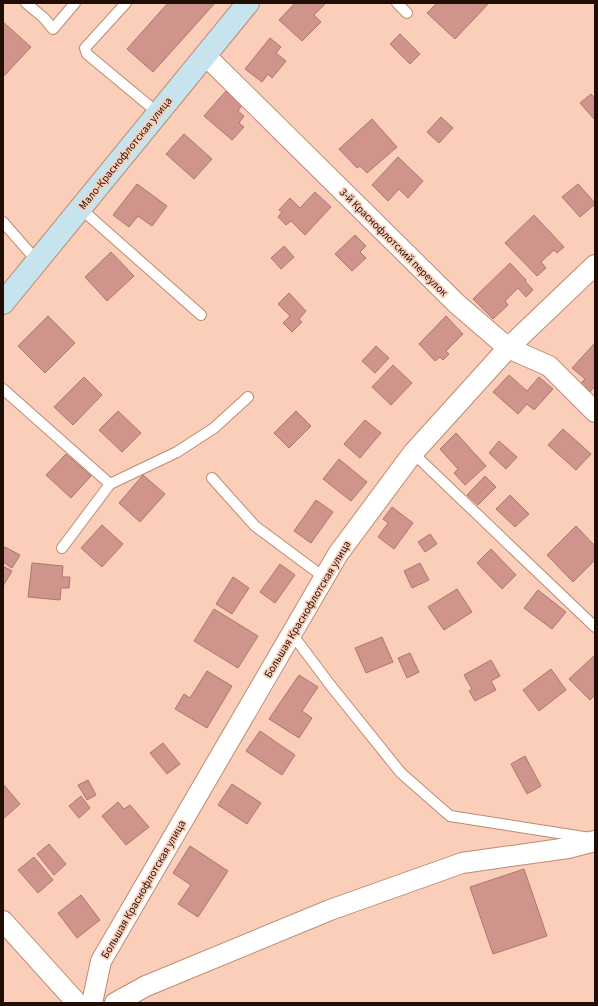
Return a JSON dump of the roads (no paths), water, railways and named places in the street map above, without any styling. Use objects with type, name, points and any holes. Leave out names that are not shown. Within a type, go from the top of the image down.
[{"type":"street","name":"Мало-Краснофлотская улица","points":[[3,302],[248,3]]},
{"type":"street","name":"3-й Краснофлотский переулок","points":[[206,55],[457,304],[508,348],[549,366],[595,412]]},
{"type":"street","name":"Большая Краснофлотская улица","points":[[92,1003],[101,961],[338,554],[413,453],[508,348],[595,265]]},
{"type":"street","points":[[114,1003],[146,986],[330,910],[462,863],[568,848],[595,842]]},
{"type":"street","points":[[3,921],[77,1003]]},
{"type":"lane","points":[[26,3],[44,18],[53,28],[75,3]]},
{"type":"lane","points":[[126,3],[85,48],[87,54],[158,113]]},
{"type":"lane","points":[[397,3],[407,13]]},
{"type":"lane","points":[[80,208],[201,315]]},
{"type":"lane","points":[[3,222],[37,260]]},
{"type":"lane","points":[[3,390],[110,484]]},
{"type":"lane","points":[[62,548],[110,484],[176,452],[214,428],[248,397]]},
{"type":"lane","points":[[413,453],[595,627]]},
{"type":"lane","points":[[212,478],[256,526],[325,578]]},
{"type":"lane","points":[[292,634],[331,686],[401,773],[450,816],[595,838]]}]
